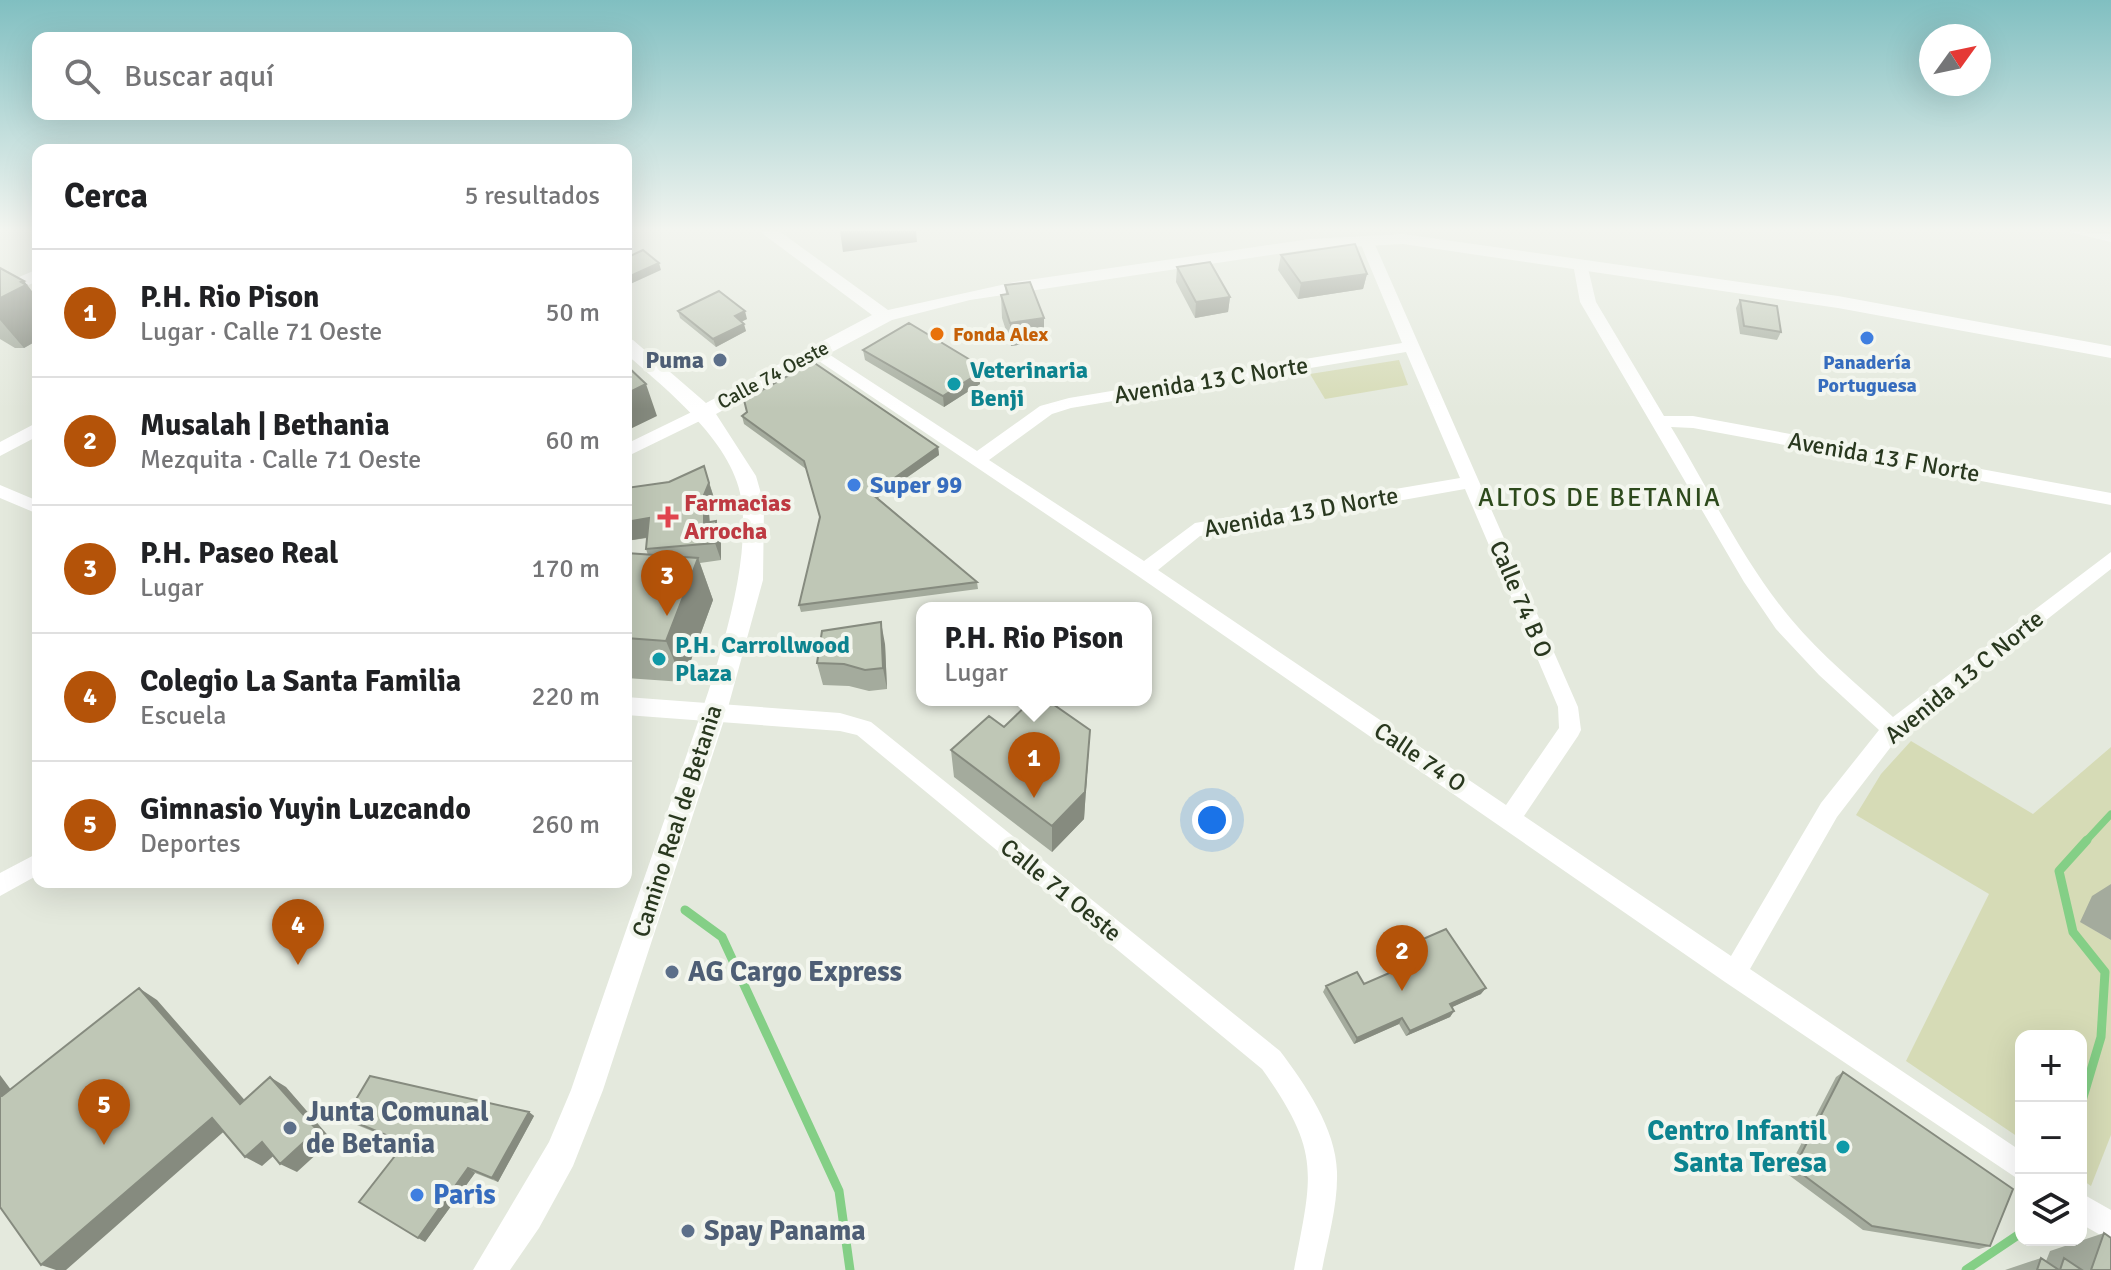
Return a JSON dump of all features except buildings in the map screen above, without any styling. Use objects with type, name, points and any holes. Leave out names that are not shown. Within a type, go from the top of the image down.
[{"type":"street","points":[[850,290],[885,316]]},
{"type":"street","name":"Calle 74 Oeste","points":[[704,412],[885,316],[997,290]]},
{"type":"street","name":"Calle 74 B O","points":[[1388,290],[1568,707],[1570,730],[1510,818]]},
{"type":"street","points":[[1586,290],[1588,302],[1657,421],[1751,577],[1783,624],[1826,669],[1892,729]]},
{"type":"street","name":"Calle 74 Oeste","points":[[1758,290],[2111,352]]},
{"type":"street","name":"Avenida 13 C Norte","points":[[977,460],[1046,410],[1069,403],[1412,346]]},
{"type":"street","name":"Camino Real de Betania","points":[[490,1270],[527,1216],[561,1154],[587,1090],[714,711],[751,580],[753,504],[745,476],[704,412],[632,349]]},
{"type":"street","name":"Calle 74 O","points":[[815,353],[1145,571],[2015,1163]]},
{"type":"street","points":[[632,448],[704,412]]},
{"type":"street","name":"Avenida 13 F Norte","points":[[1657,421],[1693,422],[2111,499]]},
{"type":"street","points":[[0,450],[32,431]]},
{"type":"street","name":"Avenida 13 D Norte","points":[[1145,571],[1195,530],[1470,482]]},
{"type":"street","points":[[0,491],[32,505]]},
{"type":"street","name":"Avenida 13 C Norte","points":[[1734,974],[1829,810],[1892,729],[2111,559]]},
{"type":"street","name":"Calle 71 Oeste","points":[[632,706],[840,722],[863,728],[1271,1060],[1300,1107],[1322,1159],[1321,1192],[1308,1270]]},
{"type":"street","points":[[0,885],[32,866]]},
{"type":"street","points":[[2087,1211],[2111,1227]]},
{"type":"green space","points":[[1399,360],[1408,385],[1325,399],[1310,374]]},
{"type":"green space","points":[[1911,741],[2033,814],[2111,747],[2111,907],[2081,922],[2111,940],[2111,1135],[2091,1186],[2087,1183],[2087,1030],[2015,1030],[2015,1135],[1906,1061],[1989,894],[1856,815],[1881,774]]},
{"type":"waterway","points":[[2085,842],[2111,814]]},
{"type":"waterway","points":[[2082,1102],[2101,1037],[2105,972],[2073,932],[2059,871],[2087,840]]},
{"type":"waterway","points":[[685,910],[722,937],[839,1191],[850,1270]]},
{"type":"waterway","points":[[1966,1270],[2015,1237]]},
{"type":"place","name":"Fonda Alex","points":[[937,334]]},
{"type":"place","name":"Panadería Portuguesa","points":[[1867,338]]},
{"type":"place","name":"Puma","points":[[720,360]]},
{"type":"place","name":"Veterinaria Benji","points":[[954,384]]},
{"type":"place","name":"Super 99","points":[[854,485]]},
{"type":"place","name":"Farmacias Arrocha","points":[[668,517]]},
{"type":"place","name":"P.H. Paseo Real","points":[[667,616]]},
{"type":"place","name":"P.H. Carrollwood Plaza","points":[[659,659]]},
{"type":"place","name":"P.H. Rio Pison","points":[[1034,798]]},
{"type":"place","name":"Colegio La Santa Familia","points":[[298,965]]},
{"type":"place","name":"AG Cargo Express","points":[[672,972]]},
{"type":"place","name":"Musalah | Bethania","points":[[1402,991]]},
{"type":"place","name":"Junta Comunal de Betania","points":[[290,1128]]},
{"type":"place","name":"Gimnasio Yuyin Luzcando","points":[[104,1145]]},
{"type":"place","name":"Centro Infantil Santa Teresa","points":[[1843,1147]]},
{"type":"place","name":"Paris","points":[[417,1195]]},
{"type":"place","name":"Spay Panama","points":[[688,1231]]},
{"type":"district","name":"ALTOS DE BETANIA","points":[[1600,498]]}]
